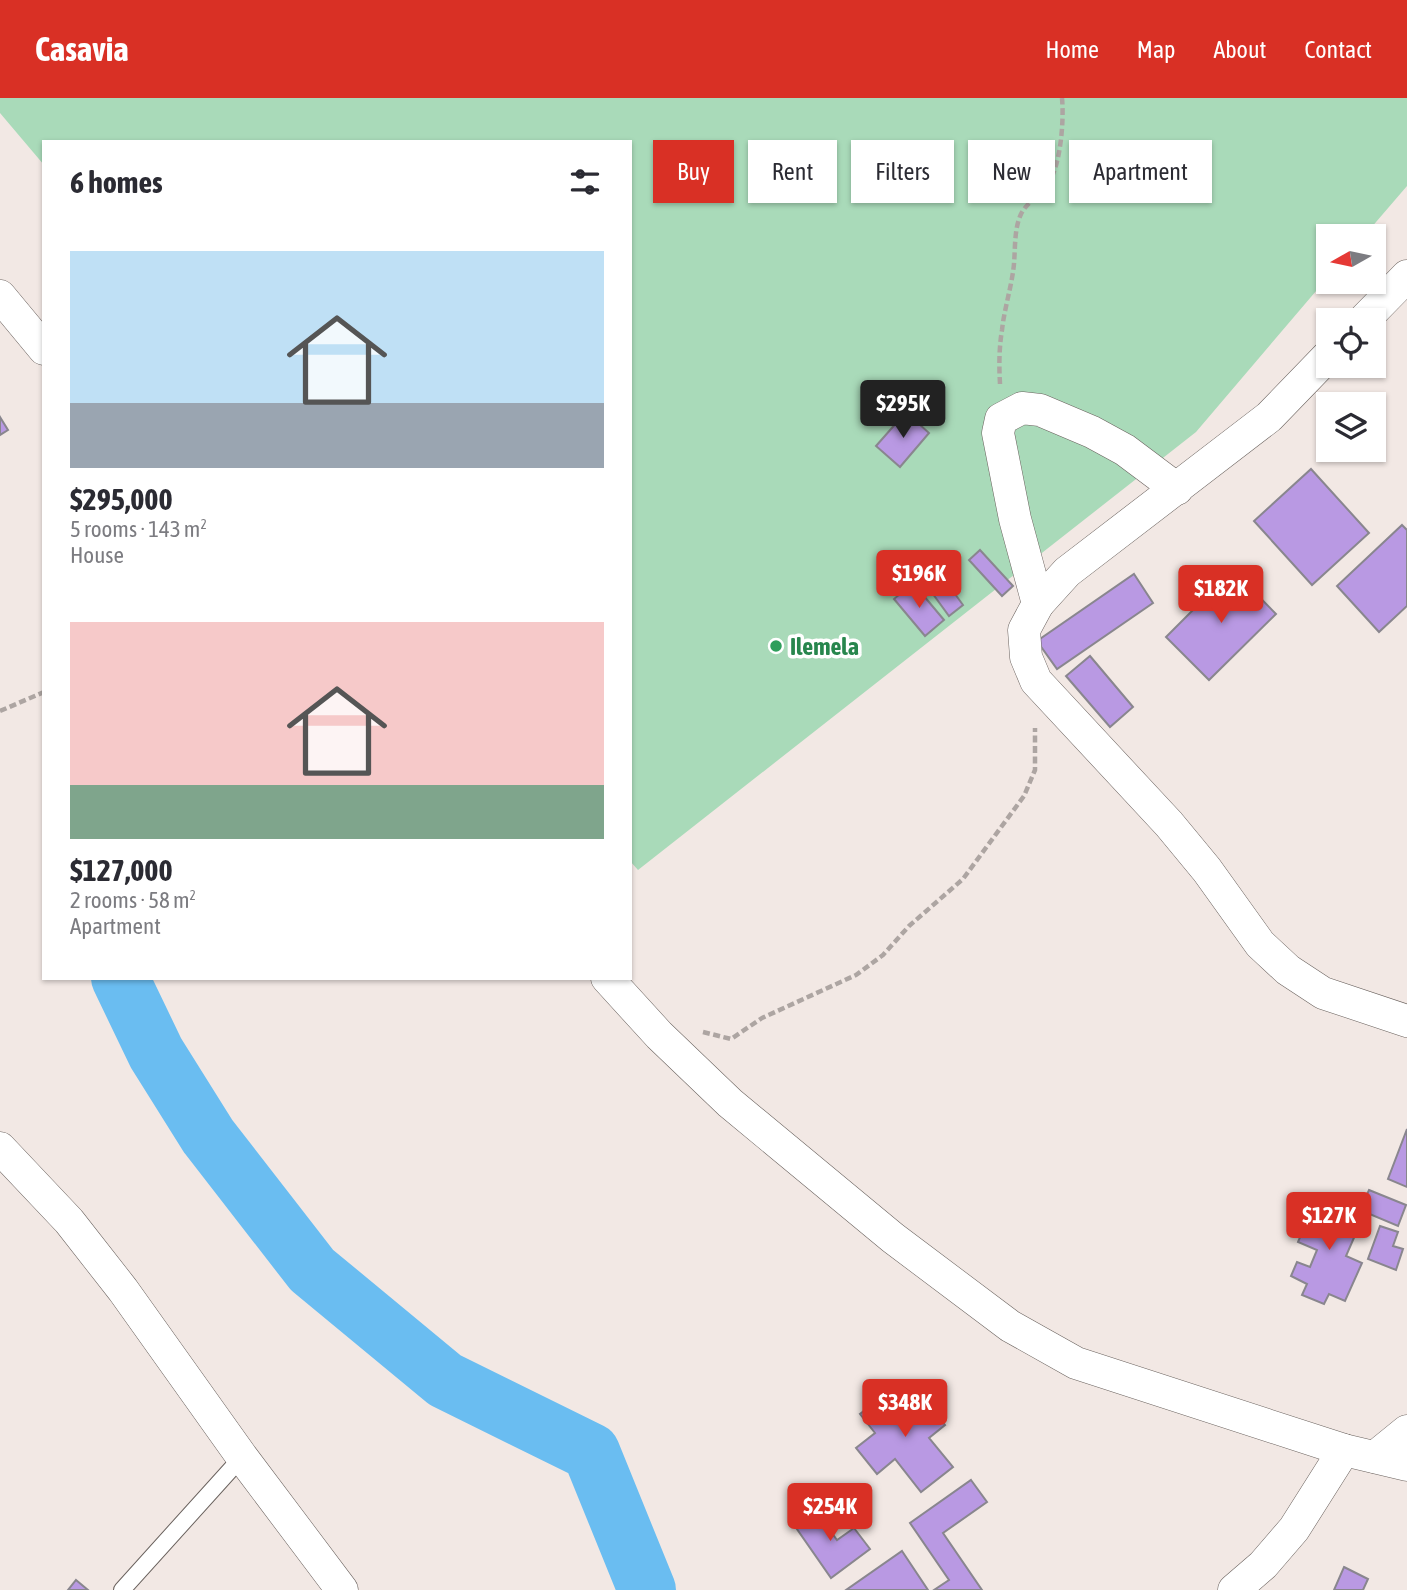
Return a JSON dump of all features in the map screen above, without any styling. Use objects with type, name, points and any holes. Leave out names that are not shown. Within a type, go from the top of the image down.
[{"type":"street","points":[[1376,308],[1407,276]]},
{"type":"street","points":[[0,296],[42,347]]},
{"type":"street","points":[[1316,368],[1269,417],[1067,572],[1038,604],[1024,630],[1026,657],[1036,681],[1169,824],[1207,870],[1260,944],[1288,970],[1322,993],[1407,1021]]},
{"type":"street","points":[[1038,604],[1014,519],[998,433],[1001,419],[1022,408],[1040,410],[1092,432],[1125,450],[1177,489]]},
{"type":"street","points":[[609,980],[659,1035],[730,1103],[893,1238],[1010,1326],[1076,1363],[1343,1450],[1407,1465]]},
{"type":"street","points":[[0,1148],[69,1221],[115,1280],[242,1457],[342,1590]]},
{"type":"street","points":[[1375,1457],[1407,1431]]},
{"type":"street","points":[[1234,1590],[1263,1565],[1294,1529],[1343,1450]]},
{"type":"lane","points":[[122,1590],[242,1457]]},
{"type":"path","points":[[1008,415],[1000,391],[999,362],[1018,228],[1028,203],[1049,182],[1054,172],[1060,140],[1062,98]]},
{"type":"path","points":[[659,1035],[681,1030],[731,1039],[762,1018],[856,975],[883,956],[909,926],[963,879],[1024,796],[1035,770],[1036,681]]},
{"type":"path","points":[[0,711],[42,693]]},
{"type":"green space","name":"Ilemela","points":[[0,98],[1407,98],[1407,186],[1374,224],[1316,224],[1316,291],[1196,432],[638,870],[632,863],[632,140],[42,140],[42,163],[0,113]]},
{"type":"building","points":[[906,412],[929,433],[900,467],[876,446]]},
{"type":"building","points":[[0,417],[8,430],[0,435]]},
{"type":"building","points":[[1311,469],[1369,533],[1312,585],[1254,521]]},
{"type":"building","points":[[1402,525],[1407,530],[1407,606],[1379,632],[1337,586]]},
{"type":"building","points":[[980,550],[1013,586],[1002,596],[969,560]]},
{"type":"building","points":[[928,557],[963,605],[949,616],[914,568]]},
{"type":"building","points":[[1233,570],[1276,614],[1209,680],[1166,637]]},
{"type":"building","points":[[1134,574],[1153,603],[1057,669],[1037,641]]},
{"type":"building","points":[[913,583],[944,620],[925,636],[894,599]]},
{"type":"building","points":[[1090,656],[1133,707],[1110,727],[1066,676]]},
{"type":"building","points":[[1407,1129],[1407,1187],[1388,1179]]},
{"type":"building","points":[[1369,1190],[1406,1205],[1398,1226],[1360,1210]]},
{"type":"building","points":[[1317,1197],[1363,1217],[1346,1256],[1362,1263],[1345,1301],[1329,1294],[1324,1304],[1302,1295],[1307,1284],[1291,1276],[1297,1262],[1310,1267],[1317,1250],[1298,1242]]},
{"type":"building","points":[[1380,1226],[1398,1232],[1393,1246],[1403,1249],[1396,1270],[1368,1259]]},
{"type":"building","points":[[891,1390],[906,1408],[922,1395],[945,1425],[929,1438],[953,1467],[921,1492],[895,1459],[877,1474],[856,1448],[875,1433],[860,1414]]},
{"type":"building","points":[[971,1480],[987,1502],[943,1533],[982,1590],[934,1590],[949,1580],[910,1523]]},
{"type":"building","points":[[813,1507],[837,1540],[854,1528],[870,1549],[831,1578],[792,1522]]},
{"type":"building","points":[[902,1551],[928,1590],[846,1590]]},
{"type":"building","points":[[1344,1567],[1368,1579],[1363,1590],[1334,1590]]},
{"type":"building","points":[[76,1580],[88,1590],[68,1590]]},
{"type":"waterway","points":[[121,980],[156,1053],[208,1136],[312,1270],[445,1380],[591,1452],[647,1590]]},
{"type":"place","name":"Ilemela","points":[[776,646]]}]
